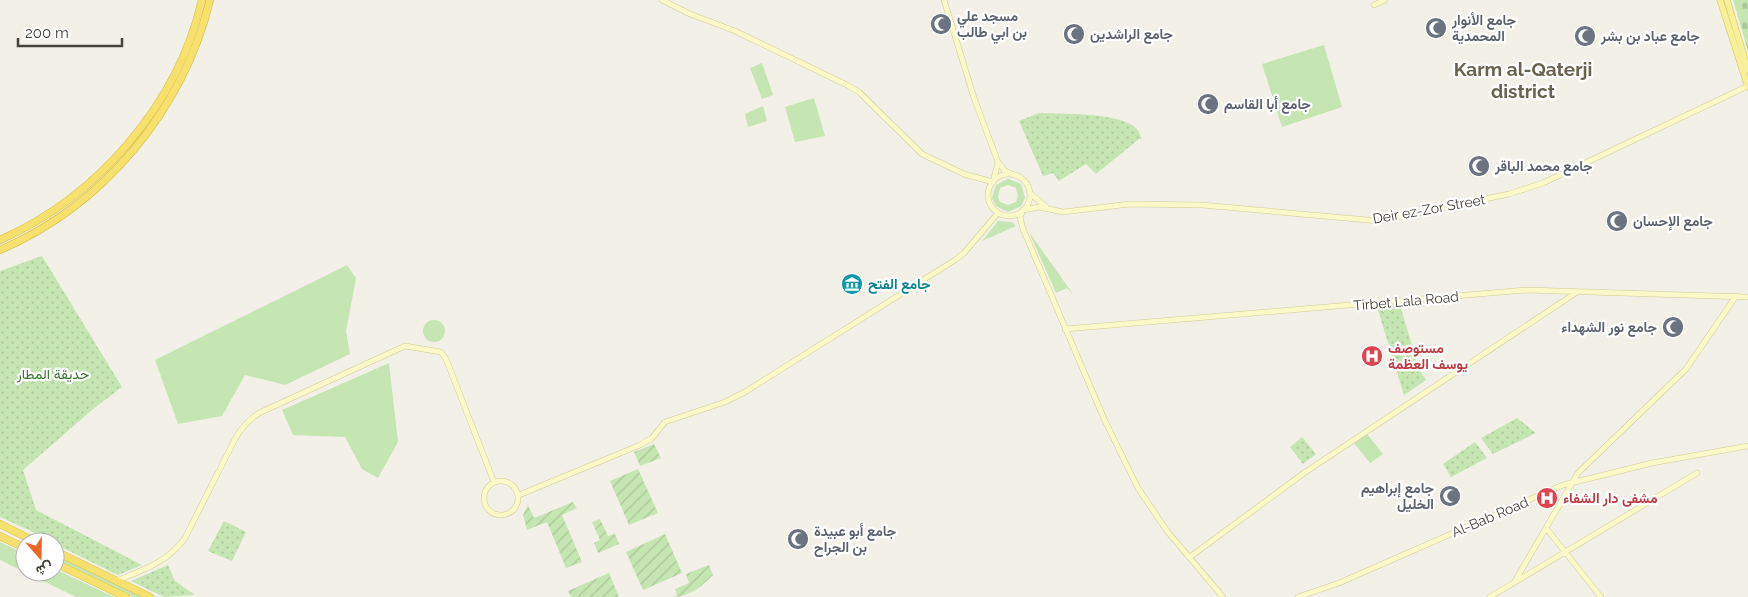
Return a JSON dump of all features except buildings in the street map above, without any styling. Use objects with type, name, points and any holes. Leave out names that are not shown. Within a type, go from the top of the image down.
[{"type":"highway","points":[[0,240],[48,215],[73,198],[100,174],[134,136],[172,77],[202,0]]},
{"type":"highway","points":[[0,250],[41,229],[82,202],[130,155],[148,132],[175,89],[189,62],[210,0]]},
{"type":"highway","points":[[0,524],[16,532]]},
{"type":"highway","points":[[0,536],[15,543]]},
{"type":"highway","points":[[65,556],[150,597]]},
{"type":"highway","points":[[65,568],[126,597]]},
{"type":"main road","points":[[662,0],[690,14],[742,35],[859,92],[922,154],[941,166],[980,180],[993,182],[1002,175],[1014,175]]},
{"type":"main road","points":[[944,0],[974,98],[998,162],[1005,171],[1022,179],[1030,193],[1043,206],[1058,211]]},
{"type":"main road","points":[[1374,5],[1385,0]]},
{"type":"main road","points":[[1720,0],[1748,87]]},
{"type":"main road","points":[[1728,0],[1748,70]]},
{"type":"main road","name":"Deir ez-Zor Street","points":[[1023,210],[1039,207],[1058,211],[1130,204],[1202,205],[1372,222],[1404,217],[1509,194],[1543,183],[1748,87]]},
{"type":"main road","points":[[988,192],[993,182],[998,162]]},
{"type":"main road","points":[[980,180],[988,192],[990,204],[998,213],[1010,216],[1021,224]]},
{"type":"main road","points":[[1030,193],[1028,202],[1020,217],[1021,224],[1104,421],[1138,488],[1152,511],[1223,597]]},
{"type":"main road","points":[[1010,216],[1023,210]]},
{"type":"main road","points":[[519,495],[640,445],[652,438],[665,422],[725,402],[785,369],[955,260],[964,253],[998,213]]},
{"type":"main road","name":"Tirbet Lala Road","points":[[1065,329],[1526,290],[1748,297]]},
{"type":"main road","points":[[1190,557],[1317,465],[1577,291]]},
{"type":"main road","points":[[1515,581],[1571,483],[1599,451],[1686,369],[1736,296]]},
{"type":"main road","points":[[116,581],[163,561],[176,552],[186,538],[244,424],[405,346],[441,352],[446,359],[494,482]]},
{"type":"main road","name":"Al-Bab Road","points":[[1298,597],[1339,583],[1571,483],[1691,454],[1748,446]]},
{"type":"main road","points":[[1490,597],[1697,473]]},
{"type":"main road","points":[[494,482],[510,482],[519,495],[518,505],[511,512],[500,515],[494,514],[486,506],[484,495],[494,482]]},
{"type":"main road","points":[[1546,528],[1602,597]]},
{"type":"green space","points":[[1733,0],[1748,0],[1748,51]]},
{"type":"green space","points":[[1324,45],[1342,107],[1282,127],[1262,64]]},
{"type":"green space","points":[[762,63],[773,95],[762,99],[750,68]]},
{"type":"green space","points":[[814,98],[825,136],[795,142],[785,107]]},
{"type":"green space","points":[[763,106],[767,121],[748,127],[745,114]]},
{"type":"green space","points":[[1039,113],[1090,115],[1118,119],[1129,123],[1137,129],[1142,139],[1139,139],[1096,174],[1086,164],[1059,181],[1053,173],[1043,176],[1019,121]]},
{"type":"green space","points":[[1008,179],[1021,184],[1025,198],[1021,206],[1008,212],[996,206],[992,198],[996,185]],"holes":[[[1008,185],[1016,188],[1018,196],[1016,202],[1008,205],[1000,202],[998,197],[1000,188]]]},
{"type":"green space","points":[[998,221],[1012,222],[1016,226],[982,241]]},
{"type":"green space","points":[[1029,232],[1073,294],[1067,288],[1056,293]]},
{"type":"green space","name":"حديقة المطار","points":[[42,256],[122,387],[93,409],[23,470],[36,510],[142,565],[118,575],[65,549],[65,532],[33,532],[0,517],[0,271]]},
{"type":"green space","points":[[347,265],[356,278],[346,331],[350,354],[285,385],[245,375],[222,416],[178,424],[155,360]]},
{"type":"green space","points":[[1400,305],[1419,369],[1426,380],[1404,395],[1377,307]]},
{"type":"green space","points":[[434,320],[442,323],[445,331],[442,339],[434,342],[426,339],[423,331],[426,323]]},
{"type":"green space","points":[[389,363],[398,442],[378,478],[362,469],[345,437],[293,435],[282,410]]},
{"type":"green space","points":[[1517,418],[1536,433],[1493,454],[1481,438]]},
{"type":"green space","points":[[1367,434],[1383,454],[1370,463],[1354,443]]},
{"type":"green space","points":[[1302,437],[1316,454],[1303,464],[1290,447]]},
{"type":"green space","points":[[1475,442],[1487,458],[1451,477],[1443,464]]},
{"type":"green space","points":[[654,444],[661,458],[640,466],[634,452]]},
{"type":"green space","points":[[638,469],[658,513],[629,525],[610,481]]},
{"type":"green space","points":[[573,502],[577,508],[562,515],[582,562],[566,568],[547,522],[527,530],[523,515],[528,505],[534,518]]},
{"type":"green space","points":[[600,519],[608,536],[615,534],[619,544],[598,553],[594,543],[600,540],[592,522]]},
{"type":"green space","points":[[224,521],[246,532],[232,561],[208,551]]},
{"type":"green space","points":[[665,534],[682,573],[643,590],[626,552]]},
{"type":"green space","points":[[0,542],[15,549],[15,567],[0,560]]},
{"type":"green space","points":[[65,559],[143,597],[133,597],[65,564]]},
{"type":"green space","points":[[168,565],[175,581],[195,595],[164,597],[131,581]]},
{"type":"green space","points":[[709,565],[713,575],[704,583],[690,593],[673,597],[677,595],[675,589],[689,583],[686,574]]},
{"type":"green space","points":[[609,573],[619,597],[571,597],[568,591]]},
{"type":"green space","points":[[65,574],[114,597],[76,597],[45,582],[65,582]]},
{"type":"place","name":"مسجد علي بن ابي طالب","points":[[941,24]]},
{"type":"place","name":"جامع الأنوار المحمدية","points":[[1436,28]]},
{"type":"place","name":"جامع الراشدين","points":[[1074,34]]},
{"type":"place","name":"جامع عباد بن بشر","points":[[1585,36]]},
{"type":"place","name":"جامع أبا القاسم","points":[[1208,104]]},
{"type":"place","name":"جامع محمد الباقر","points":[[1479,166]]},
{"type":"place","name":"جامع الإحسان","points":[[1617,221]]},
{"type":"place","name":"جامع الفتح","points":[[852,284]]},
{"type":"place","name":"جامع نور الشهداء","points":[[1673,327]]},
{"type":"place","name":"مستوصف يوسف العظمة","points":[[1372,356]]},
{"type":"place","name":"جامع إبراهيم الخليل","points":[[1450,496]]},
{"type":"place","name":"مشفى دار الشفاء","points":[[1547,498]]},
{"type":"place","name":"جامع أبو عبيدة بن الجراح","points":[[798,539]]},
{"type":"district","name":"Karm al-Qaterji district","points":[[1523,80]]}]
